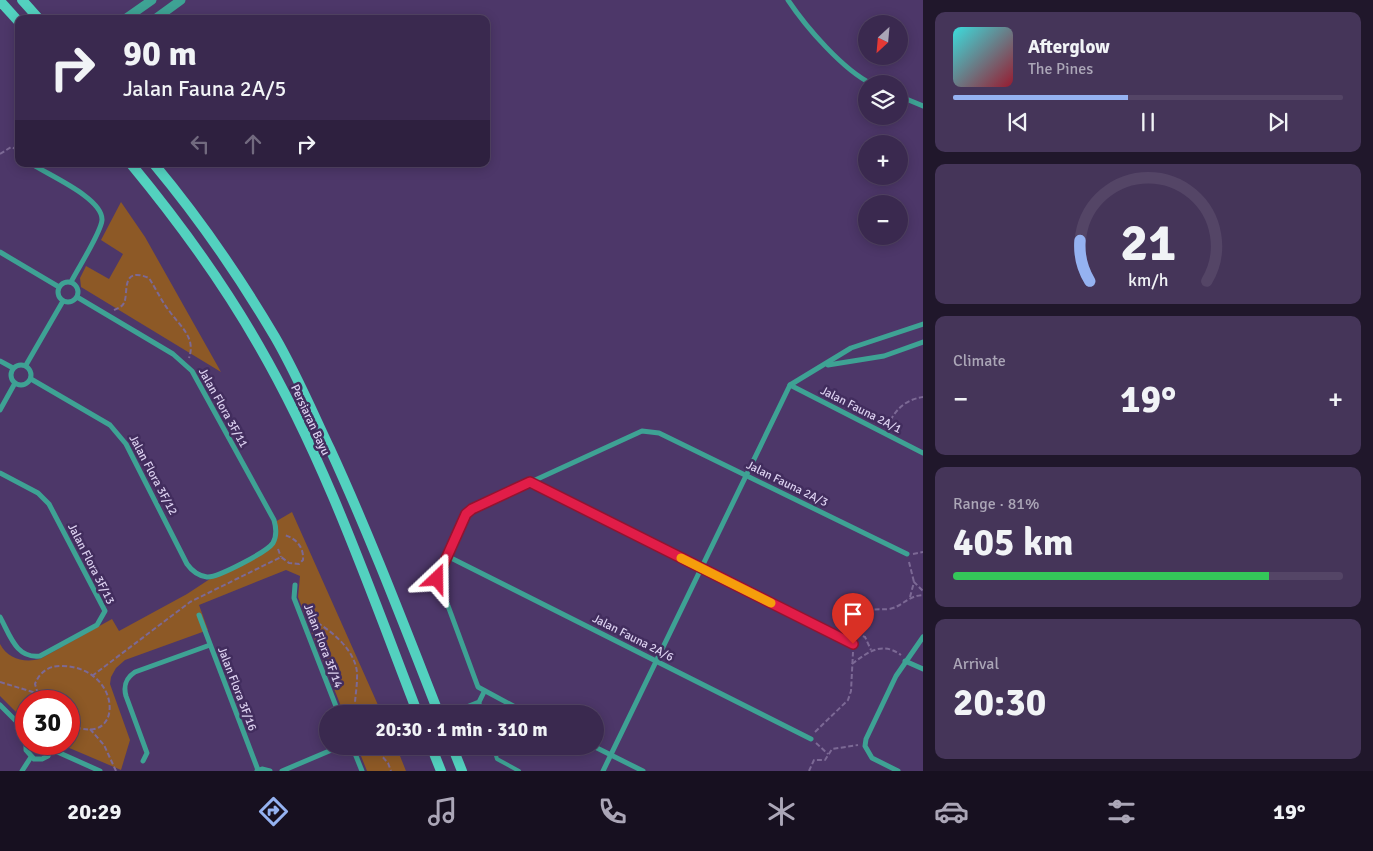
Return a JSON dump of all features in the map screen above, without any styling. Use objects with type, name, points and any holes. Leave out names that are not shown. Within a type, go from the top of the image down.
[{"type":"main road","points":[[22,0],[35,15]]},
{"type":"main road","points":[[0,1],[15,18]]},
{"type":"main road","name":"Persiaran Bayu","points":[[133,167],[171,213],[208,266],[272,370],[292,409],[358,558],[415,705]]},
{"type":"main road","name":"Persiaran Bayu","points":[[156,167],[184,200],[223,255],[280,346],[354,502],[436,705]]},
{"type":"main road","points":[[435,755],[441,771]]},
{"type":"main road","points":[[456,755],[462,771]]},
{"type":"street","points":[[131,15],[152,0]]},
{"type":"street","points":[[160,15],[181,0]]},
{"type":"street","points":[[788,0],[814,35],[861,75]]},
{"type":"street","points":[[908,100],[923,106]]},
{"type":"street","points":[[37,167],[91,200],[102,218],[100,226],[71,282]]},
{"type":"street","points":[[0,252],[59,287]]},
{"type":"street","points":[[64,282],[71,282],[77,287],[77,297],[72,301],[63,301],[58,296],[59,287],[64,282]]},
{"type":"street","name":"Jalan Flora 3F/11","points":[[77,297],[104,311],[186,365],[192,371],[275,524],[274,542],[262,552],[241,563]]},
{"type":"street","points":[[26,365],[63,301]]},
{"type":"street","points":[[603,771],[790,385],[806,374],[825,366],[851,348],[923,324]]},
{"type":"street","points":[[825,366],[884,356],[923,342]]},
{"type":"street","points":[[0,361],[13,368]]},
{"type":"street","points":[[15,383],[11,376],[13,368],[19,365],[26,365]]},
{"type":"street","points":[[15,383],[26,384],[31,379],[31,371],[26,365]]},
{"type":"street","name":"Jalan Flora 3F/12","points":[[31,379],[116,430],[126,444],[190,568],[197,574],[210,577],[241,563]]},
{"type":"street","points":[[0,410],[15,383]]},
{"type":"street","name":"Jalan Fauna 2A/1","points":[[790,385],[923,452]]},
{"type":"street","name":"Jalan Fauna 2A/3","points":[[530,482],[642,431],[659,433],[907,554]]},
{"type":"street","name":"Jalan Flora 3F/13","points":[[0,473],[38,493],[49,504],[105,610],[97,626],[40,656],[31,657],[19,651],[0,617]]},
{"type":"street","points":[[510,705],[484,692],[475,680],[437,579],[466,514],[472,509],[530,482],[853,644]]},
{"type":"street","name":"Jalan Fauna 2A/6","points":[[447,556],[811,739]]},
{"type":"street","name":"Jalan Flora 3F/14","points":[[295,585],[292,594],[335,705]]},
{"type":"street","name":"Jalan Flora 3F/16","points":[[199,615],[257,771]]},
{"type":"street","points":[[898,771],[872,758],[865,746],[866,739],[896,676],[923,637]]},
{"type":"street","points":[[143,761],[147,753],[126,696],[125,686],[127,679],[135,672],[210,644]]},
{"type":"street","points":[[906,661],[923,670]]},
{"type":"street","points":[[472,705],[479,702],[484,692]]},
{"type":"street","points":[[0,705],[15,720]]},
{"type":"street","points":[[604,752],[643,771]]},
{"type":"street","points":[[22,771],[31,757],[42,759],[47,755]]},
{"type":"street","points":[[64,755],[100,771]]},
{"type":"street","points":[[282,771],[320,755]]},
{"type":"street","points":[[356,755],[362,771]]},
{"type":"street","points":[[257,771],[270,771]]},
{"type":"lane","points":[[496,755],[497,759],[519,771]]},
{"type":"path","points":[[0,154],[11,147],[15,148]]},
{"type":"path","points":[[104,311],[115,310],[123,305],[125,299],[124,289],[131,278],[138,275],[149,278],[169,312],[186,331],[190,340],[192,351],[186,365]]},
{"type":"path","points":[[884,433],[899,407],[909,399],[923,397]]},
{"type":"path","points":[[276,544],[281,557],[289,563],[300,564],[303,555],[294,538],[281,535]]},
{"type":"path","points":[[907,554],[914,582],[910,597]]},
{"type":"path","points":[[92,676],[190,602],[281,557]]},
{"type":"path","points":[[914,582],[923,591]]},
{"type":"path","points":[[828,754],[811,739],[821,724],[848,700],[853,644],[864,612],[873,608],[888,609],[910,597],[923,595]]},
{"type":"path","points":[[300,616],[321,624],[349,652],[357,669],[355,705]]},
{"type":"path","points":[[856,632],[865,637],[871,650]]},
{"type":"path","points":[[852,664],[871,650],[882,648],[900,653],[906,661]]},
{"type":"path","points":[[36,690],[38,678],[50,667],[68,666],[80,668],[92,676],[107,690],[111,709],[109,718],[103,724],[90,729],[80,728]]},
{"type":"path","points":[[0,682],[24,690]]},
{"type":"path","points":[[90,729],[104,745],[116,771]]},
{"type":"path","points":[[809,771],[814,760],[825,760],[832,749],[854,744],[865,746]]},
{"type":"path","points":[[381,755],[388,763],[391,771]]},
{"type":"shaded area","points":[[121,202],[145,237],[221,372],[81,287],[80,278],[86,266],[109,279],[123,254],[101,240]]},
{"type":"shaded area","points":[[292,512],[378,705],[340,705],[298,597],[300,576],[286,570],[199,605],[208,630],[125,660],[116,668],[111,677],[110,684],[130,740],[121,770],[80,753],[80,690],[15,690],[15,711],[0,696],[0,644],[7,653],[17,659],[34,660],[40,659],[112,619],[119,631],[187,594],[219,573],[268,548],[273,538],[275,522]]},
{"type":"shaded area","points":[[361,755],[400,755],[406,771],[367,771]]},
{"type":"slow traffic","points":[[681,558],[771,603]]},
{"type":"route","points":[[437,579],[466,514],[472,509],[530,482],[853,644]]}]
